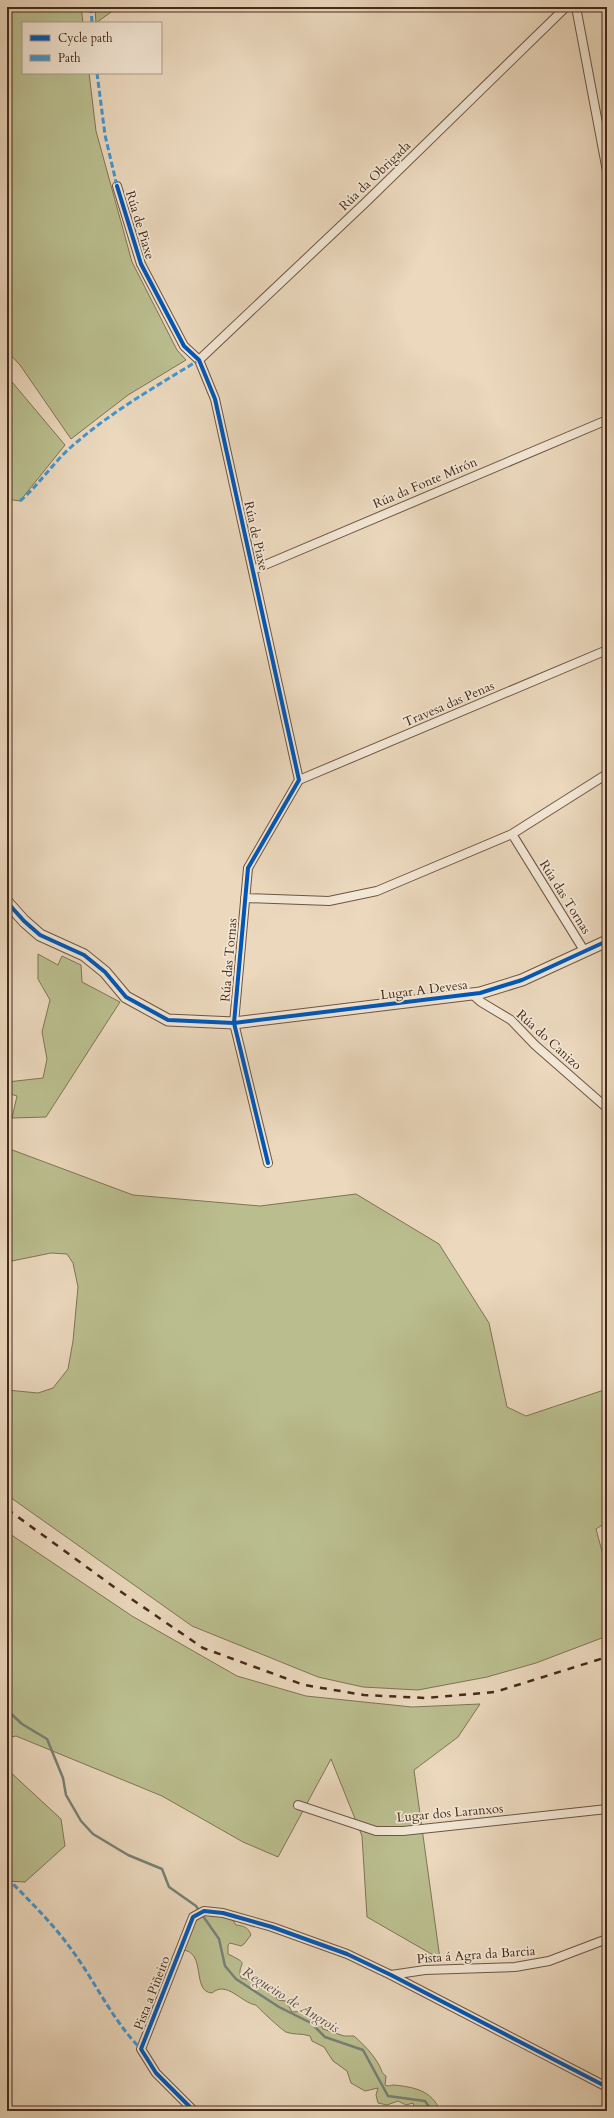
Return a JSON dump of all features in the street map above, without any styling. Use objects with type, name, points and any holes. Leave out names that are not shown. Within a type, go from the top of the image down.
[{"type":"street","name":"Rúa da Obrigada","points":[[200,360],[366,203],[566,7]]},
{"type":"street","points":[[576,7],[607,171]]},
{"type":"street","name":"Rúa de Piaxe","points":[[117,186],[141,264],[184,346],[200,360],[215,399],[299,780]]},
{"type":"street","name":"Rúa da Fonte Mirón","points":[[253,570],[607,420]]},
{"type":"street","name":"Travesa das Penas","points":[[299,780],[607,650]]},
{"type":"street","points":[[299,780],[248,868],[245,898],[329,901],[377,891],[512,834],[607,774]]},
{"type":"street","name":"Rúa das Tornas","points":[[512,834],[585,952]]},
{"type":"street","name":"Rúa das Tornas","points":[[245,898],[234,1023],[250,1098],[268,1163]]},
{"type":"street","name":"Lugar A Devesa","points":[[7,902],[24,921],[40,935],[84,955],[105,972],[126,997],[168,1020],[234,1023],[472,994],[511,984],[607,941]]},
{"type":"street","name":"Rúa do Canizo","points":[[472,994],[481,1002],[511,1020],[535,1046],[607,1108]]},
{"type":"street","name":"Lugar dos Laranxos","points":[[298,1805],[376,1831],[403,1831],[607,1809]]},
{"type":"street","name":"Pista a Piñeiro","points":[[194,2111],[156,2073],[141,2049],[193,1917],[200,1913],[223,1913],[272,1927],[347,1954],[391,1975]]},
{"type":"street","name":"Pista á Agra da Barcia","points":[[391,1975],[425,1970],[515,1967],[549,1961],[607,1939]]},
{"type":"street","points":[[391,1975],[607,2087]]},
{"type":"green space","points":[[7,7],[81,7],[83,22],[22,22],[22,74],[89,74],[96,131],[132,262],[177,350],[186,360],[128,395],[71,439],[20,365],[7,351]]},
{"type":"green space","points":[[95,7],[118,7],[97,22],[96,22]]},
{"type":"green space","points":[[7,376],[65,445],[20,501],[7,499]]},
{"type":"green space","points":[[38,954],[58,965],[62,956],[81,965],[82,982],[120,1002],[46,1117],[12,1118],[17,1096],[7,1093],[7,1082],[43,1078],[47,1059],[42,1032],[50,1000],[38,979]]},
{"type":"green space","points":[[7,1148],[133,1195],[260,1206],[356,1194],[439,1244],[489,1323],[507,1407],[526,1416],[607,1389],[607,1522],[596,1529],[607,1570],[607,1636],[536,1663],[487,1677],[418,1690],[363,1687],[318,1677],[192,1626],[7,1495],[7,1390],[38,1393],[53,1388],[68,1369],[73,1341],[78,1287],[73,1263],[67,1254],[51,1253],[7,1262]]},
{"type":"green space","points":[[7,1532],[132,1616],[237,1676],[306,1696],[412,1707],[480,1704],[458,1737],[414,1770],[440,1959],[367,1917],[362,1836],[331,1759],[278,1857],[243,1842],[162,1796],[16,1736],[7,1738]]},
{"type":"green space","points":[[7,1769],[61,1819],[65,1846],[25,1882],[7,1881]]},
{"type":"green space","points":[[204,1912],[232,1919],[236,1925],[245,1927],[249,1930],[251,1935],[244,1944],[241,1946],[230,1943],[228,1945],[228,1954],[242,1962],[240,1969],[241,1978],[249,1980],[255,1986],[273,1992],[278,2000],[286,2001],[292,2012],[307,2011],[314,2018],[314,2022],[321,2025],[323,2029],[344,2036],[354,2036],[368,2049],[377,2061],[382,2073],[386,2076],[385,2085],[408,2087],[421,2091],[432,2098],[440,2111],[416,2111],[413,2103],[406,2105],[398,2101],[387,2105],[378,2103],[376,2095],[378,2088],[365,2091],[351,2083],[347,2071],[333,2061],[324,2047],[312,2041],[310,2036],[286,2032],[256,2005],[234,1993],[223,1989],[212,1993],[206,1991],[202,1986],[194,1957],[190,1952],[182,1950],[195,1918]]},
{"type":"waterway","name":"Regueiro de Angrois","points":[[7,1710],[22,1724],[47,1739],[63,1778],[66,1795],[81,1821],[93,1834],[128,1855],[162,1869],[169,1887],[196,1906],[219,1939],[225,1966],[236,1979],[279,2007],[311,2023],[325,2037],[363,2050],[388,2096],[425,2101],[432,2111]]},
{"type":"railway","points":[[7,1509],[114,1587],[203,1648],[304,1685],[364,1695],[425,1698],[495,1692],[607,1657]]},
{"type":"marked path","points":[[91,7],[92,22]]},
{"type":"marked path","points":[[97,74],[105,135],[117,186]]},
{"type":"marked path","points":[[20,501],[63,454],[100,423],[199,360]]},
{"type":"marked path","points":[[7,1878],[42,1914],[67,1943],[122,2027],[141,2049]]},
{"type":"cycle path","points":[[117,186],[141,264],[184,346],[199,360],[215,399],[299,780],[248,868],[234,1023],[268,1163]]},
{"type":"cycle path","points":[[7,902],[24,921],[40,935],[84,955],[105,972],[126,997],[168,1020],[234,1023],[480,993],[522,980],[607,941]]},
{"type":"cycle path","points":[[194,2111],[156,2073],[141,2049],[193,1917],[204,1911],[223,1913],[272,1927],[347,1954],[391,1975],[607,2087]]}]
